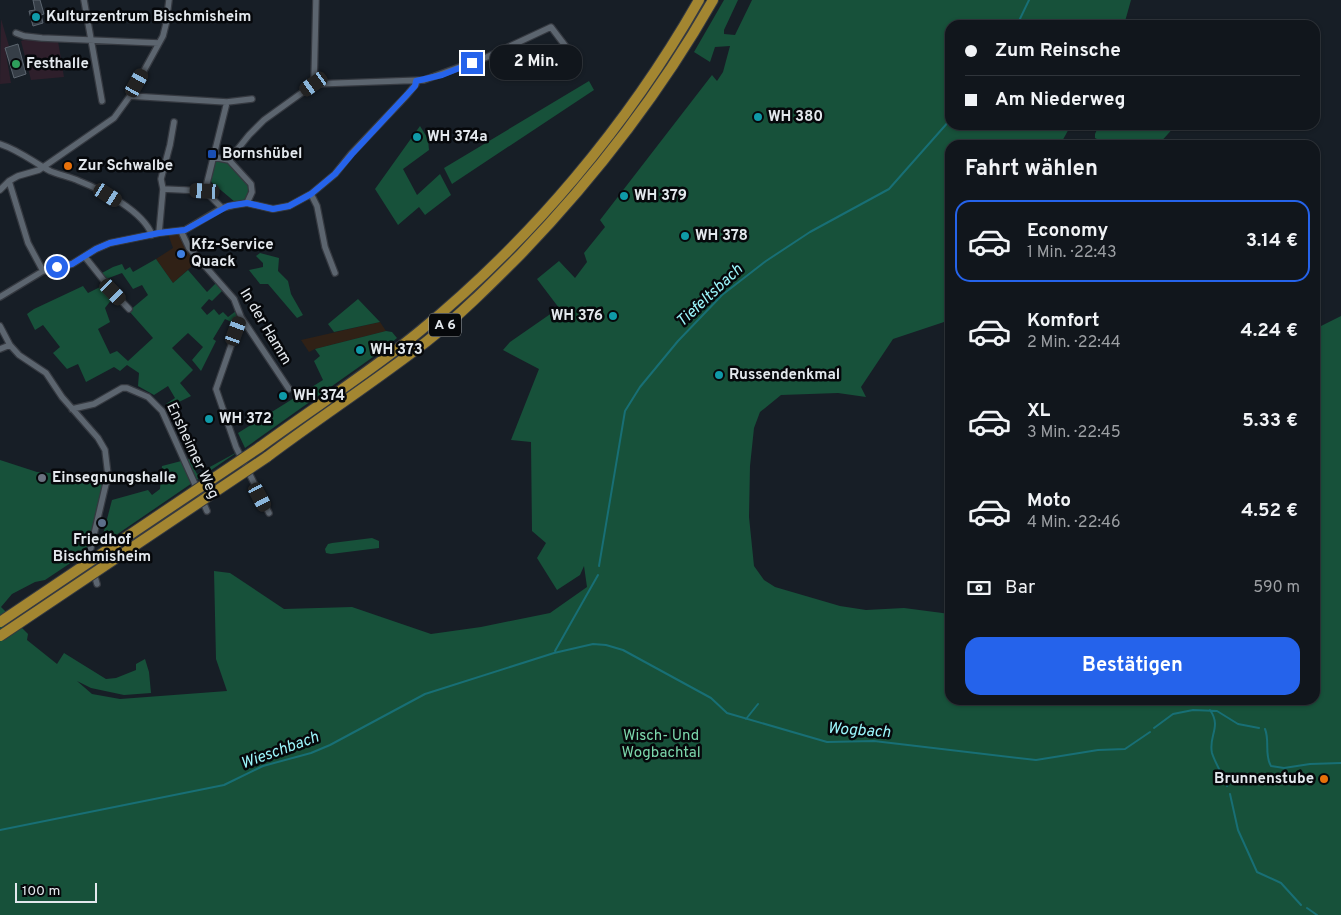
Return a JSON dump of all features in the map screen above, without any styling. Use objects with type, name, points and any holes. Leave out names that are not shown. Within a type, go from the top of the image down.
[{"type":"highway","name":"A 6","points":[[0,622],[365,374],[457,299],[499,259],[578,173],[641,91],[699,0]]},
{"type":"highway","name":"A 6","points":[[0,636],[267,457],[426,342],[507,267],[587,180],[625,133],[690,39],[713,0]]},
{"type":"street","points":[[84,0],[102,101]]},
{"type":"street","points":[[0,190],[9,181],[18,176],[36,172],[114,118],[130,96],[159,43],[166,27],[168,0]]},
{"type":"street","points":[[314,84],[316,0]]},
{"type":"street","points":[[229,160],[260,124],[314,84],[416,81],[442,75],[551,27],[573,56]]},
{"type":"street","points":[[16,33],[28,37],[159,43]]},
{"type":"street","points":[[0,297],[42,271],[72,264],[96,249],[110,243],[191,228],[222,208],[247,203],[267,209],[279,209],[311,194],[339,170],[415,86],[416,81]]},
{"type":"street","points":[[130,96],[227,102],[252,99]]},
{"type":"street","points":[[205,191],[227,102]]},
{"type":"street","points":[[159,233],[163,189],[160,180],[170,145],[174,122]]},
{"type":"street","points":[[0,144],[16,149],[52,172],[87,184],[128,208],[147,224],[152,235]]},
{"type":"street","points":[[213,157],[229,160],[253,188],[247,203]]},
{"type":"street","points":[[9,181],[28,243],[42,271]]},
{"type":"street","points":[[163,189],[205,191],[222,208]]},
{"type":"street","points":[[311,194],[317,206],[325,247],[335,274]]},
{"type":"street","name":"In der Hamm","points":[[181,231],[190,248],[231,294],[238,305],[241,316],[289,389]]},
{"type":"street","points":[[85,257],[129,309]]},
{"type":"street","points":[[241,316],[216,388],[236,447],[269,513]]},
{"type":"street","points":[[0,326],[10,345],[18,355],[46,373],[72,409],[102,443],[107,457],[107,480],[89,556],[98,584]]},
{"type":"street","points":[[0,349],[10,345]]},
{"type":"street","name":"Ensheimer Weg","points":[[72,409],[94,404],[122,388],[127,388],[157,404],[162,411],[207,511]]},
{"type":"shaded area","points":[[1,19],[9,46],[5,48],[11,83],[0,84]]},
{"type":"shaded area","points":[[21,41],[58,41],[64,77],[31,80]]},
{"type":"shaded area","points":[[181,232],[199,260],[173,283],[156,259],[173,248],[168,234]]},
{"type":"shaded area","points":[[380,322],[386,331],[309,352],[301,340]]},
{"type":"green space","name":"Wisch- Und Wogbachtal","points":[[724,0],[738,0],[724,30],[724,34],[735,35],[752,0],[1131,0],[1125,20],[945,20],[945,130],[1068,130],[1063,140],[945,140],[945,322],[893,339],[861,387],[866,397],[838,393],[781,395],[760,412],[754,428],[750,466],[749,517],[754,566],[764,580],[775,587],[840,606],[866,610],[904,608],[945,613],[945,705],[1320,705],[1320,326],[1341,316],[1341,915],[0,915],[0,460],[37,472],[106,477],[87,552],[45,580],[35,582],[12,594],[1,607],[28,634],[27,640],[57,664],[64,653],[106,679],[116,678],[136,670],[136,664],[145,659],[149,672],[151,693],[124,695],[91,688],[77,681],[92,694],[120,699],[227,691],[216,659],[214,571],[230,573],[284,609],[352,607],[431,634],[481,627],[550,613],[587,587],[584,566],[580,575],[557,590],[537,558],[546,543],[532,531],[531,442],[511,440],[539,369],[503,350],[510,342],[559,308],[537,279],[559,261],[575,278],[587,262],[584,253],[605,227],[600,220],[712,75],[717,81],[723,72],[730,46],[715,47],[710,62],[694,52]]},
{"type":"green space","points":[[589,81],[594,90],[452,184],[444,168]]},
{"type":"green space","points":[[420,126],[428,139],[429,150],[403,169],[417,195],[440,174],[451,195],[425,215],[419,207],[398,225],[375,189]]},
{"type":"green space","points":[[1097,130],[1172,130],[1162,140],[1099,140],[1095,138]]},
{"type":"green space","points":[[215,159],[228,162],[251,188],[246,201],[235,202],[210,181]]},
{"type":"green space","points":[[260,253],[279,258],[278,271],[288,281],[291,294],[303,315],[297,318],[268,284],[260,284],[249,270],[263,267],[263,263],[256,256]]},
{"type":"green space","points":[[156,259],[173,283],[188,270],[207,292],[217,282],[223,290],[212,301],[209,299],[201,308],[207,315],[214,309],[219,315],[223,312],[228,317],[236,311],[238,317],[236,324],[225,319],[213,339],[216,341],[201,371],[192,360],[203,347],[188,333],[172,348],[193,370],[180,383],[191,396],[169,407],[166,404],[175,398],[168,386],[154,395],[138,386],[139,373],[127,365],[120,371],[114,367],[86,382],[78,364],[67,369],[53,353],[60,347],[43,325],[35,330],[27,314],[83,286],[88,293],[102,286],[112,299],[105,308],[110,322],[98,329],[110,354],[117,351],[128,361],[153,338],[129,311],[148,295],[142,285],[133,289],[122,273],[106,279],[102,273],[122,264],[125,270],[130,267],[133,272]]},
{"type":"green space","points":[[358,299],[380,322],[334,332],[328,324]]},
{"type":"green space","points":[[386,331],[392,332],[397,338],[245,448],[238,433],[323,380],[314,361],[320,356],[315,349]]},
{"type":"green space","points":[[239,451],[100,546],[112,500],[148,490],[152,495],[160,489],[162,466],[189,459],[197,474]]},
{"type":"green space","points":[[372,538],[379,541],[379,548],[326,553],[325,549],[328,544]]},
{"type":"building","points":[[33,0],[40,0],[44,14],[41,15],[43,23],[33,26],[29,11],[35,10]]},
{"type":"building","name":"Festhalle","points":[[18,44],[26,74],[14,78],[5,48]]},
{"type":"waterway","name":"Tiefeltsbach","points":[[1019,20],[1029,0]]},
{"type":"waterway","name":"Tiefeltsbach","points":[[599,566],[625,411],[640,387],[678,341],[722,295],[766,261],[810,232],[889,189],[945,126]]},
{"type":"waterway","name":"Tiefeltsbach","points":[[555,651],[598,575]]},
{"type":"waterway","name":"Wogbach","points":[[0,830],[224,785],[263,766],[311,753],[330,745],[425,694],[554,653],[593,644],[606,645],[623,650],[711,698],[727,713],[827,742],[874,741],[1036,760],[1098,750],[1125,749],[1150,732]]},
{"type":"waterway","points":[[746,719],[758,704]]},
{"type":"waterway","name":"Wogbach","points":[[1154,728],[1173,714],[1193,710],[1217,711],[1238,724],[1259,728]]},
{"type":"waterway","points":[[1210,710],[1215,722],[1211,747],[1212,753],[1227,786]]},
{"type":"waterway","name":"Wogbach","points":[[1265,729],[1268,757],[1271,766],[1284,768],[1310,764],[1341,763]]},
{"type":"waterway","points":[[1230,794],[1238,830],[1257,872],[1281,883],[1301,905]]},
{"type":"waterway","points":[[1307,908],[1317,915]]},
{"type":"place","name":"Kulturzentrum Bischmisheim","points":[[36,17]]},
{"type":"place","name":"Festhalle","points":[[16,64]]},
{"type":"place","name":"WH 380","points":[[758,117]]},
{"type":"place","name":"WH 374a","points":[[417,137]]},
{"type":"place","name":"Bornshübel","points":[[212,154]]},
{"type":"place","name":"Zur Schwalbe","points":[[68,166]]},
{"type":"place","name":"WH 379","points":[[624,196]]},
{"type":"place","name":"WH 378","points":[[685,236]]},
{"type":"place","name":"Kfz-Service Quack","points":[[181,254]]},
{"type":"place","name":"WH 376","points":[[613,316]]},
{"type":"place","name":"WH 373","points":[[360,350]]},
{"type":"place","name":"Russendenkmal","points":[[719,375]]},
{"type":"place","name":"WH 374","points":[[283,396]]},
{"type":"place","name":"WH 372","points":[[209,419]]},
{"type":"place","name":"Einsegnungshalle","points":[[42,478]]},
{"type":"place","name":"Friedhof Bischmisheim","points":[[102,523]]},
{"type":"place","name":"Brunnenstube","points":[[1324,779]]},
{"type":"route","points":[[57,267],[72,264],[96,249],[110,243],[191,228],[228,206],[247,203],[267,209],[279,209],[289,206],[311,194],[335,174],[415,86],[416,81],[442,75],[472,63]]},
{"type":"water label","name":"Wieschbach","points":[[280,751]]}]
